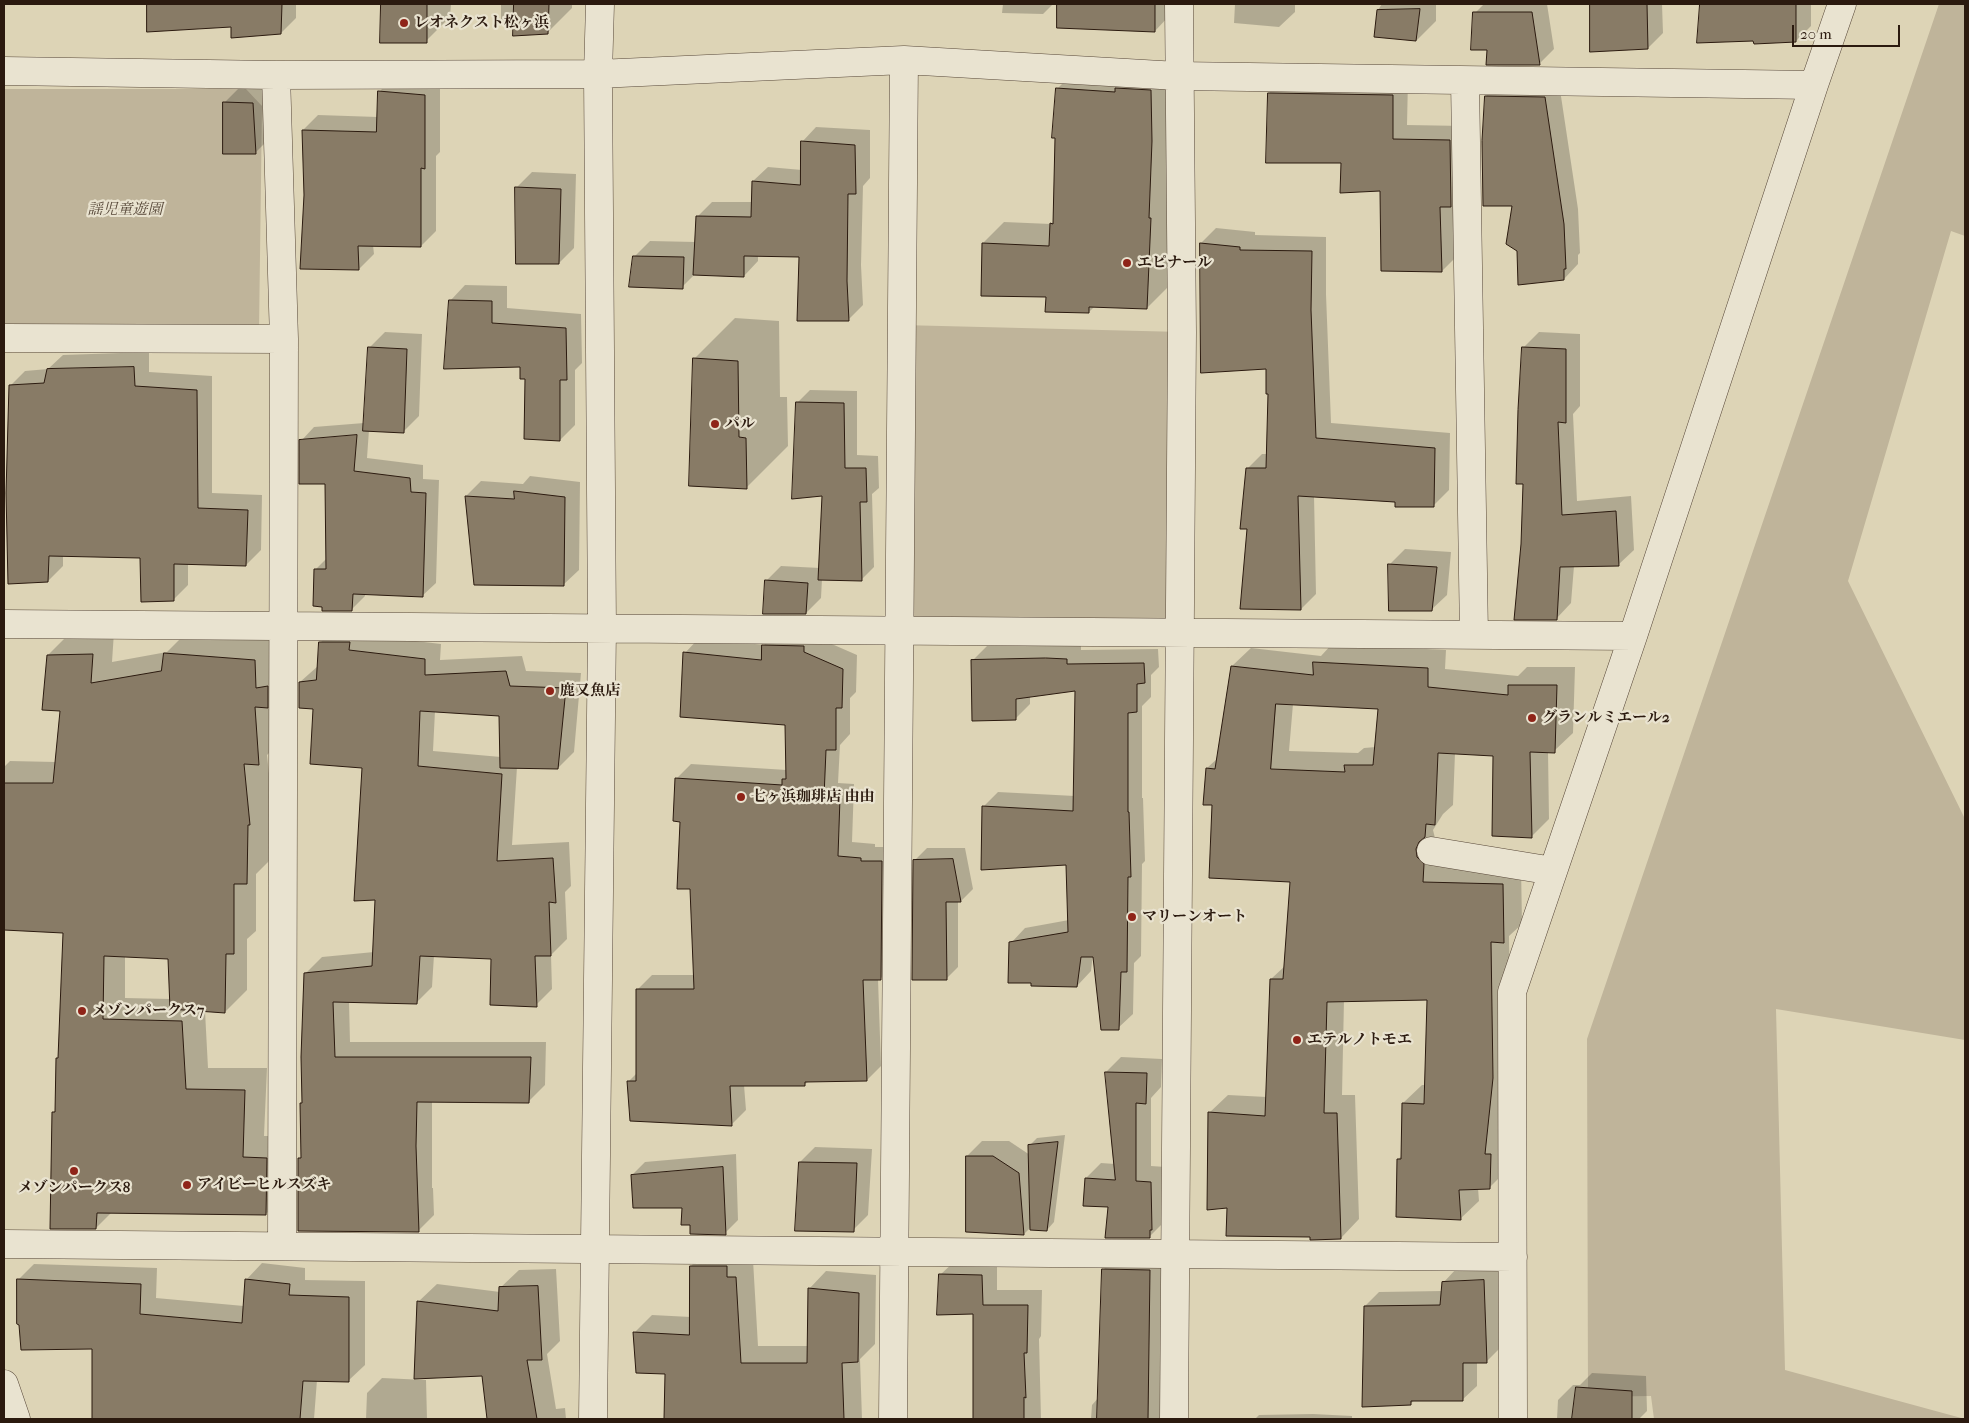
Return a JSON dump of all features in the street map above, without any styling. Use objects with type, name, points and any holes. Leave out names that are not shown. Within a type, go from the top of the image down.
[{"type":"street","points":[[593,1419],[602,628],[598,74],[600,4]]},
{"type":"street","points":[[1174,1419],[1182,332],[1178,76],[1179,4]]},
{"type":"street","points":[[1513,1419],[1512,992],[1633,636],[1842,4]]},
{"type":"street","points":[[893,1419],[904,60]]},
{"type":"street","points":[[4,71],[276,75],[598,74],[904,60],[1178,76],[1814,85]]},
{"type":"street","points":[[276,75],[284,339],[282,1246]]},
{"type":"street","points":[[1465,81],[1474,634]]},
{"type":"street","points":[[4,338],[284,339]]},
{"type":"street","points":[[4,624],[1633,636]]},
{"type":"street","points":[[1431,851],[1553,871]]},
{"type":"street","points":[[4,1244],[1513,1257]]},
{"type":"street","points":[[4,1384],[16,1419]]},
{"type":"green space","points":[[1939,4],[1965,4],[1965,236],[1951,231],[1848,581],[1965,819],[1965,1040],[1776,1009],[1785,1370],[1965,1419],[1654,1419],[1651,1396],[1588,1397],[1587,1039]]},
{"type":"green space","name":"謡児童遊園","points":[[4,89],[246,89],[262,106],[259,330],[4,332]]},
{"type":"green space","points":[[901,325],[1182,332],[1180,632],[899,630]]},
{"type":"building","points":[[147,4],[282,4],[281,34],[231,38],[231,27],[147,32]]},
{"type":"building","name":"レオネクスト松ヶ浜","points":[[381,4],[427,4],[427,43],[380,43]]},
{"type":"building","points":[[514,4],[549,4],[548,34],[513,36]]},
{"type":"building","points":[[1057,4],[1155,4],[1155,32],[1057,28]]},
{"type":"building","points":[[1590,4],[1647,4],[1648,49],[1590,52]]},
{"type":"building","points":[[1700,4],[1796,4],[1796,42],[1754,44],[1753,41],[1697,43]]},
{"type":"building","points":[[1420,9],[1416,41],[1374,37],[1377,10]]},
{"type":"building","points":[[1473,12],[1532,12],[1540,65],[1486,65],[1487,50],[1471,50]]},
{"type":"building","points":[[1056,88],[1115,92],[1115,88],[1151,90],[1152,141],[1149,218],[1151,218],[1147,309],[1089,307],[1089,313],[1045,312],[1046,297],[981,296],[982,243],[1049,246],[1050,223],[1053,224],[1055,138],[1052,138]]},
{"type":"building","points":[[378,91],[425,95],[425,169],[421,168],[421,247],[358,246],[359,270],[300,269],[304,195],[302,130],[376,132]]},
{"type":"building","points":[[1268,93],[1393,95],[1393,139],[1450,140],[1451,207],[1440,207],[1442,272],[1381,271],[1380,191],[1340,193],[1341,163],[1266,163]]},
{"type":"building","points":[[1485,96],[1545,97],[1564,224],[1566,269],[1564,269],[1564,280],[1518,285],[1517,251],[1506,244],[1512,206],[1483,206],[1482,141]]},
{"type":"building","points":[[223,102],[253,103],[256,154],[223,154]]},
{"type":"building","points":[[801,141],[855,145],[856,194],[848,194],[847,281],[849,321],[797,321],[799,257],[744,256],[744,277],[693,275],[696,216],[751,217],[752,181],[800,185]]},
{"type":"building","points":[[515,187],[561,189],[559,264],[516,264]]},
{"type":"building","points":[[1200,243],[1240,247],[1240,250],[1312,251],[1311,310],[1316,438],[1435,448],[1434,507],[1395,507],[1395,502],[1298,496],[1301,610],[1240,609],[1247,529],[1240,529],[1246,468],[1266,468],[1268,394],[1266,394],[1266,369],[1201,373]]},
{"type":"building","points":[[633,256],[684,257],[683,289],[629,287]]},
{"type":"building","points":[[449,300],[492,301],[492,323],[566,328],[567,380],[560,380],[560,441],[524,439],[525,379],[520,379],[520,367],[444,369]]},
{"type":"building","points":[[368,347],[407,349],[404,433],[363,431]]},
{"type":"building","points":[[1522,347],[1566,349],[1566,423],[1558,422],[1562,515],[1616,511],[1619,566],[1560,567],[1557,620],[1514,620],[1521,544],[1523,484],[1516,484]]},
{"type":"building","name":"パル","points":[[693,358],[738,361],[739,437],[746,438],[747,489],[689,486]]},
{"type":"building","points":[[134,367],[135,386],[197,390],[198,508],[248,510],[246,566],[174,564],[174,601],[141,602],[140,558],[49,556],[48,582],[8,584],[6,493],[9,385],[44,383],[47,369]]},
{"type":"building","points":[[796,402],[844,403],[845,468],[866,468],[867,502],[860,502],[862,581],[818,580],[822,496],[792,499]]},
{"type":"building","points":[[357,435],[354,471],[410,478],[411,492],[426,493],[423,597],[353,594],[352,611],[322,611],[322,607],[313,606],[314,569],[326,569],[325,484],[299,484],[299,440]]},
{"type":"building","points":[[514,491],[565,497],[564,586],[474,585],[465,496],[514,499]]},
{"type":"building","points":[[1388,564],[1437,567],[1432,611],[1389,611]]},
{"type":"building","points":[[765,580],[808,583],[806,614],[763,614]]},
{"type":"building","points":[[319,642],[350,642],[349,650],[425,659],[425,675],[506,671],[510,686],[566,688],[558,769],[500,768],[499,716],[420,711],[418,766],[502,774],[497,861],[553,858],[556,903],[549,902],[551,956],[535,956],[537,1007],[490,1005],[491,959],[420,956],[417,1004],[333,1002],[335,1057],[531,1057],[529,1103],[417,1102],[416,1146],[419,1232],[298,1231],[298,1158],[301,1158],[300,1103],[302,1103],[301,1057],[304,973],[372,966],[375,900],[354,901],[362,768],[310,764],[313,709],[299,708],[299,682],[316,680]]},
{"type":"building","points":[[762,645],[804,646],[804,652],[843,669],[842,708],[836,708],[836,750],[826,750],[824,797],[840,798],[838,856],[861,858],[861,861],[882,861],[881,980],[863,980],[867,1081],[805,1082],[805,1086],[730,1086],[732,1126],[630,1121],[627,1081],[636,1081],[636,989],[694,989],[690,889],[677,889],[680,822],[673,821],[675,778],[782,785],[782,779],[786,779],[785,725],[680,717],[683,652],[761,660]]},
{"type":"building","points":[[164,653],[255,660],[256,688],[268,686],[268,708],[255,707],[259,765],[244,764],[250,825],[248,825],[247,884],[234,884],[234,954],[226,954],[225,1013],[170,1009],[168,959],[104,956],[103,1019],[182,1021],[186,1089],[245,1090],[243,1157],[267,1158],[266,1215],[97,1213],[96,1229],[50,1229],[52,1112],[55,1112],[63,933],[4,930],[4,783],[53,783],[60,711],[42,710],[47,655],[93,654],[91,683],[161,671]]},
{"type":"building","points":[[1067,659],[1067,664],[1144,663],[1145,683],[1137,684],[1137,712],[1128,713],[1128,812],[1131,877],[1128,877],[1127,972],[1121,972],[1119,1030],[1101,1030],[1093,957],[1081,957],[1077,987],[1031,986],[1031,983],[1008,983],[1009,942],[1068,932],[1066,865],[981,870],[982,806],[1073,811],[1075,691],[1016,699],[1016,720],[972,721],[971,660]]},
{"type":"building","points":[[1313,662],[1428,668],[1428,687],[1508,695],[1508,685],[1557,685],[1555,753],[1530,752],[1532,838],[1492,836],[1493,756],[1438,753],[1435,825],[1426,824],[1425,837],[1419,842],[1416,849],[1417,857],[1424,864],[1423,882],[1503,884],[1504,943],[1491,942],[1493,1078],[1485,1154],[1491,1154],[1490,1189],[1459,1190],[1461,1220],[1396,1217],[1397,1159],[1401,1159],[1402,1103],[1424,1104],[1427,1000],[1327,1002],[1324,1113],[1337,1113],[1341,1239],[1310,1240],[1310,1237],[1226,1236],[1227,1208],[1207,1210],[1208,1112],[1265,1116],[1270,979],[1283,979],[1290,882],[1209,878],[1212,805],[1203,805],[1206,768],[1215,769],[1231,666],[1313,675]],"holes":[[[1276,704],[1378,709],[1373,765],[1344,765],[1345,772],[1271,769]]]},
{"type":"building","points":[[953,859],[961,902],[946,902],[947,980],[912,980],[913,860]]},
{"type":"building","points":[[1105,1072],[1147,1073],[1146,1104],[1136,1103],[1136,1181],[1151,1182],[1152,1230],[1150,1230],[1150,1238],[1105,1238],[1108,1207],[1083,1206],[1085,1178],[1115,1180]]},
{"type":"building","points":[[1058,1142],[1047,1231],[1030,1230],[1028,1145]]},
{"type":"building","points":[[966,1156],[993,1156],[1019,1173],[1024,1235],[966,1232]]},
{"type":"building","points":[[799,1162],[857,1163],[854,1232],[795,1231]]},
{"type":"building","points":[[723,1167],[726,1235],[690,1234],[690,1225],[681,1225],[682,1208],[633,1208],[631,1175]]},
{"type":"building","points":[[690,1266],[727,1266],[727,1277],[736,1277],[741,1363],[807,1363],[808,1288],[859,1293],[858,1362],[842,1363],[844,1419],[664,1419],[665,1374],[636,1373],[633,1332],[689,1335]]},
{"type":"building","points":[[1102,1269],[1150,1270],[1148,1419],[1097,1419]]},
{"type":"building","points":[[939,1274],[982,1275],[983,1305],[1028,1305],[1027,1353],[1024,1353],[1026,1398],[1024,1397],[1024,1419],[973,1419],[973,1314],[937,1315]]},
{"type":"building","points":[[17,1279],[141,1284],[140,1314],[242,1323],[245,1279],[290,1284],[289,1295],[349,1297],[349,1382],[303,1381],[300,1419],[92,1419],[92,1349],[21,1350],[19,1325],[17,1324]]},
{"type":"building","points":[[1484,1280],[1487,1363],[1463,1363],[1463,1401],[1411,1401],[1411,1405],[1362,1407],[1364,1306],[1440,1305],[1442,1282]]},
{"type":"building","points":[[538,1286],[542,1360],[527,1360],[537,1419],[487,1419],[482,1376],[414,1379],[417,1301],[498,1311],[499,1287]]},
{"type":"building","points":[[1576,1387],[1632,1391],[1632,1419],[1572,1419]]},
{"type":"place","name":"レオネクスト松ヶ浜","points":[[404,23]]},
{"type":"place","name":"エピナール","points":[[1127,263]]},
{"type":"place","name":"パル","points":[[715,424]]},
{"type":"place","name":"鹿又魚店","points":[[550,691]]},
{"type":"place","name":"グランルミエール2","points":[[1532,718]]},
{"type":"place","name":"七ヶ浜珈琲店 由由","points":[[741,797]]},
{"type":"place","name":"マリーンオート","points":[[1132,917]]},
{"type":"place","name":"メゾンパークス7","points":[[82,1011]]},
{"type":"place","name":"エテルノトモエ","points":[[1297,1040]]},
{"type":"place","name":"メゾンパークス8","points":[[74,1171]]},
{"type":"place","name":"アイビーヒルスズキ","points":[[187,1185]]}]
